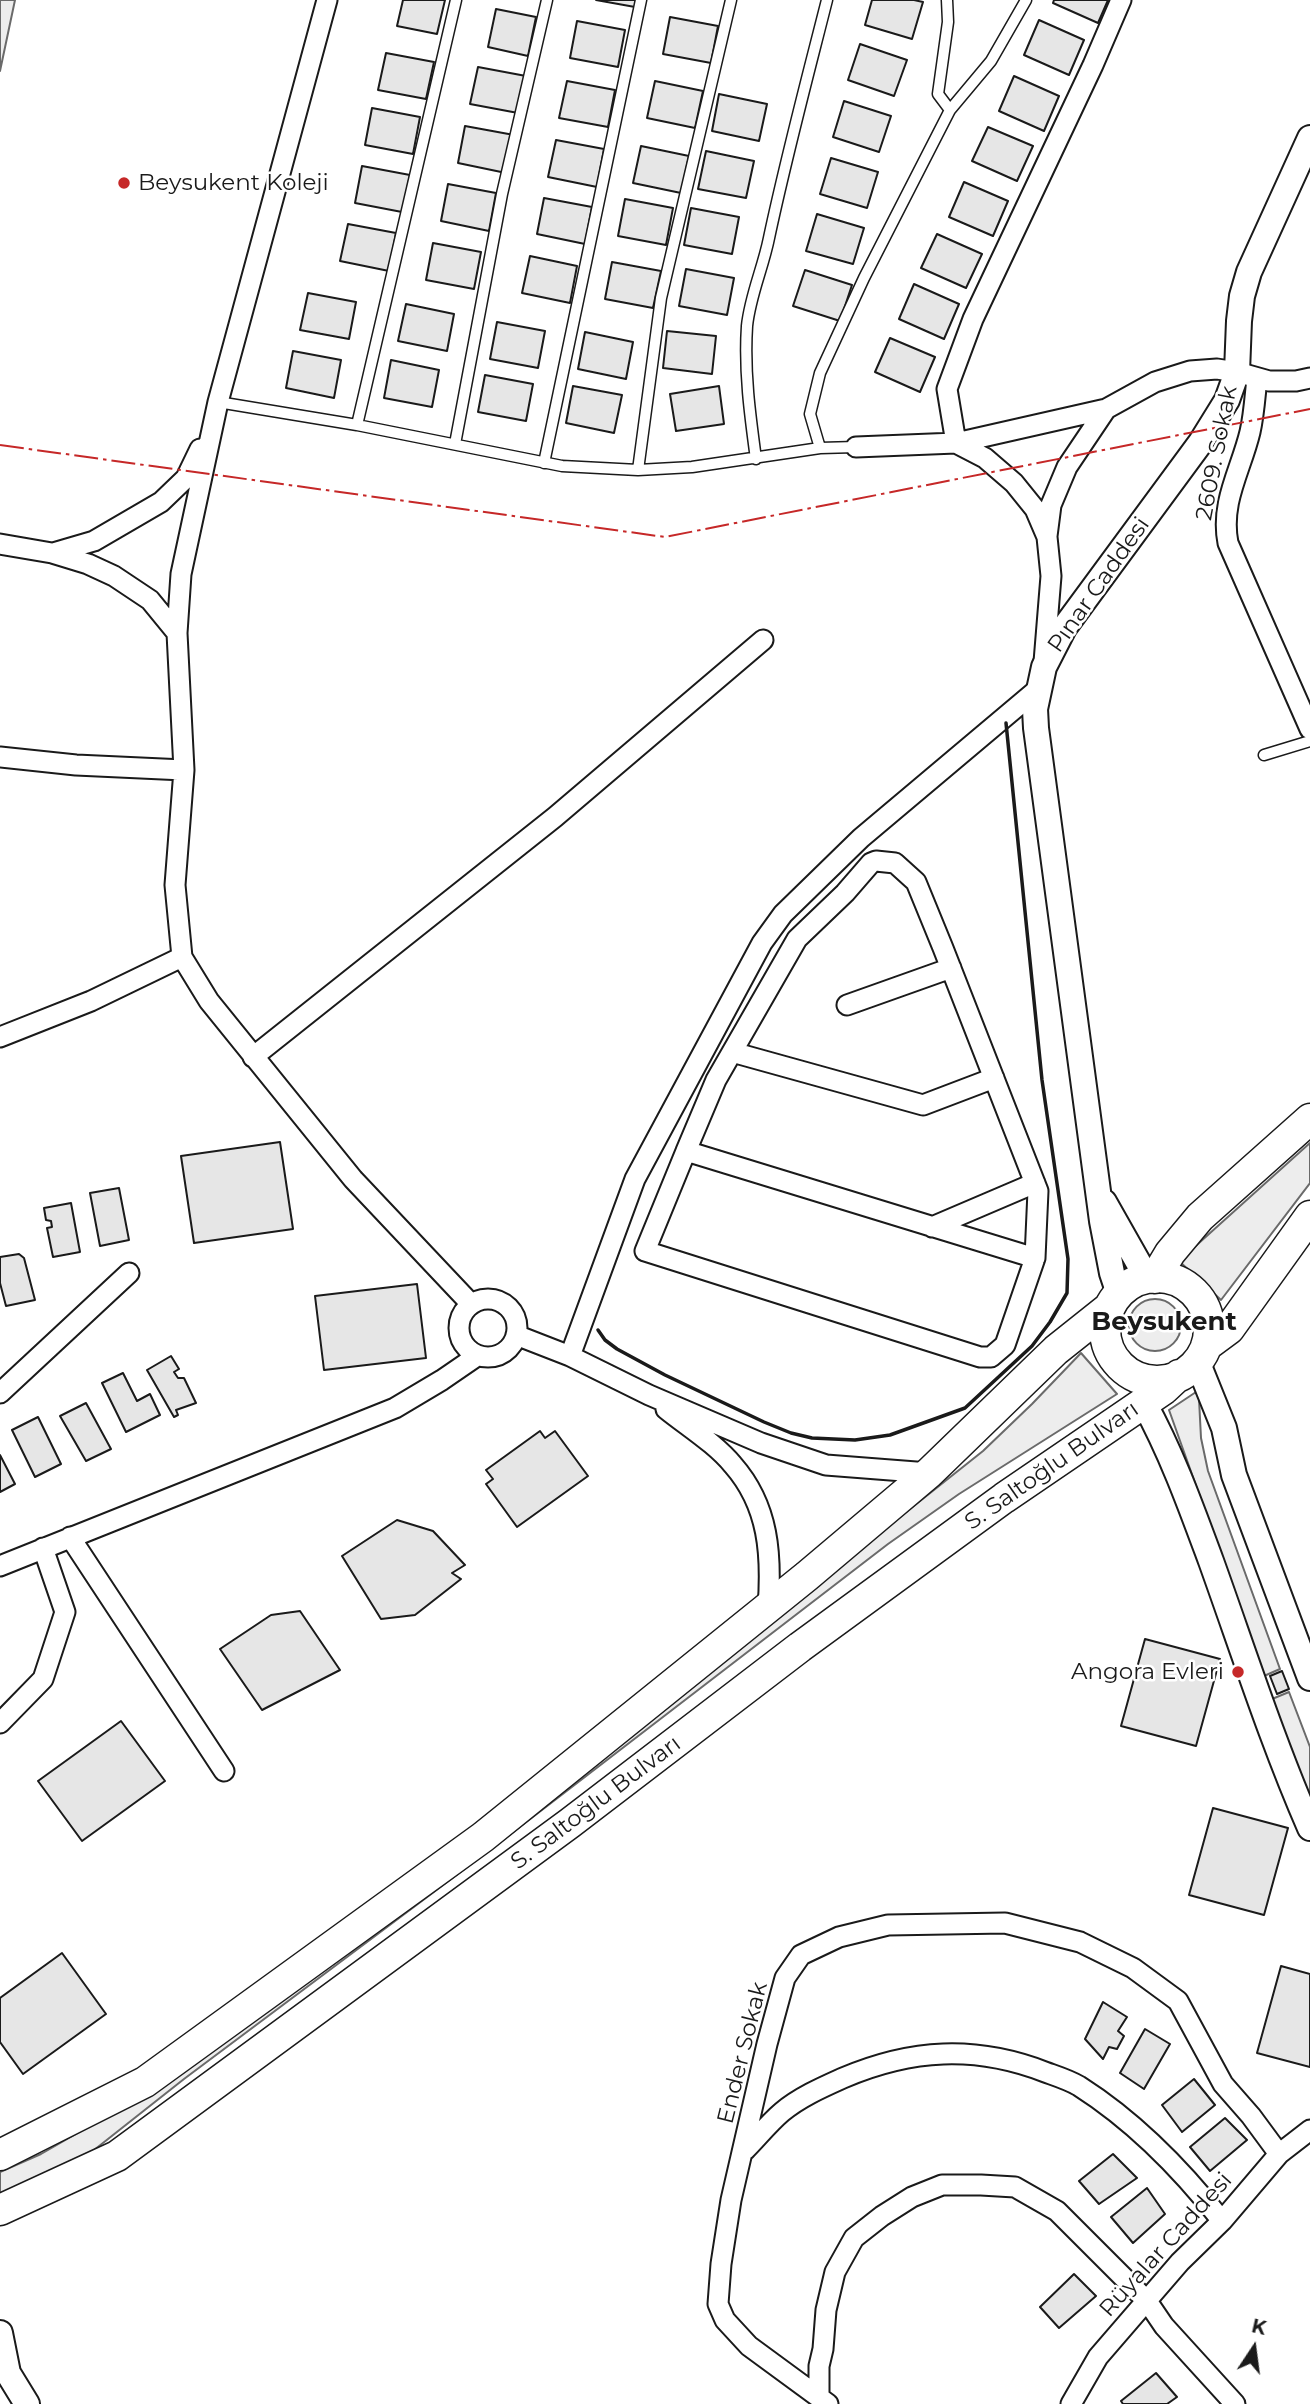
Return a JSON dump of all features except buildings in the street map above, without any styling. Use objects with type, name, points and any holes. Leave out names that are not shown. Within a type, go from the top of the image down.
[{"type":"main road","points":[[1151,1278],[1200,1217],[1310,1119]]},
{"type":"main road","name":"S. Saltoğlu Bulvarı","points":[[0,2210],[117,2156],[570,1823],[800,1647],[1004,1498],[1144,1403],[1229,1329],[1310,1216]]},
{"type":"main road","points":[[1151,1278],[1179,1282],[1198,1298],[1208,1320],[1194,1361],[1166,1380],[1149,1381],[1132,1375],[1118,1364],[1106,1340],[1105,1323],[1114,1300],[1136,1282],[1151,1278]]},
{"type":"main road","name":"S. Saltoğlu Bulvarı","points":[[0,2155],[145,2082],[483,1837],[768,1608],[929,1473],[1056,1350],[1114,1300]]},
{"type":"street","points":[[327,0],[218,402],[181,574],[177,634],[184,770],[176,885],[183,957],[209,1001],[353,1179],[471,1304]]},
{"type":"street","points":[[956,443],[947,389],[968,331],[1121,0]]},
{"type":"street","name":"Pınar Caddesi","points":[[1114,1300],[1036,728],[1041,678],[1064,628],[1247,375],[1239,321],[1242,296],[1249,272],[1310,138]]},
{"type":"street","points":[[856,447],[956,443],[1106,409],[1155,382],[1181,373],[1217,369],[1283,382],[1310,378]]},
{"type":"street","name":"2609. Sokak","points":[[1247,375],[1251,430],[1228,498],[1225,529],[1228,543],[1310,729]]},
{"type":"street","points":[[52,553],[94,541],[161,502],[186,478],[218,402]]},
{"type":"street","points":[[570,1356],[635,1179],[742,977],[783,914],[861,838],[1041,678],[1051,576],[1047,537],[1051,505],[1067,467],[1106,409]]},
{"type":"street","points":[[956,443],[985,458],[1014,483],[1035,509],[1047,537]]},
{"type":"street","points":[[0,544],[52,553],[88,564],[114,576],[150,600],[177,634]]},
{"type":"street","points":[[253,1057],[555,817],[763,640]]},
{"type":"street","points":[[0,757],[76,765],[184,770]]},
{"type":"street","points":[[861,838],[876,860],[895,863],[916,883],[1038,1192],[1035,1258],[1005,1345],[991,1357],[979,1357],[645,1251],[716,1080],[797,939],[876,860]]},
{"type":"street","points":[[0,1037],[91,1001],[183,957]]},
{"type":"street","points":[[847,1006],[951,968]]},
{"type":"street","points":[[732,1052],[923,1105],[994,1078]]},
{"type":"street","points":[[686,1151],[1035,1258]]},
{"type":"street","points":[[932,1227],[1035,1183]]},
{"type":"street","name":"Pınar Caddesi","points":[[1099,1192],[1151,1278]]},
{"type":"street","points":[[0,1393],[129,1273]]},
{"type":"street","points":[[490,1298],[500,1301],[515,1315],[516,1335],[506,1352],[487,1357],[477,1356],[463,1345],[458,1327],[460,1318],[471,1304],[490,1298]]},
{"type":"street","points":[[516,1335],[570,1356],[649,1395],[761,1443],[826,1465],[929,1473]]},
{"type":"street","points":[[0,1566],[395,1408],[477,1356]]},
{"type":"street","points":[[1194,1361],[1224,1428],[1234,1475],[1310,1678]]},
{"type":"street","points":[[649,1395],[732,1463],[754,1494],[766,1529],[771,1572],[768,1608]]},
{"type":"street","points":[[1144,1403],[1185,1488],[1310,1828]]},
{"type":"street","points":[[70,1537],[224,1771]]},
{"type":"street","points":[[0,1723],[43,1679],[65,1612],[43,1548]]},
{"type":"street","name":"Ender Sokak","points":[[824,2401],[749,2346],[725,2320],[718,2304],[731,2200],[767,2044],[786,1979],[802,1955],[839,1937],[888,1925],[1005,1923],[1080,1942],[1133,1968],[1178,2000],[1223,2084],[1279,2154]]},
{"type":"street","points":[[744,2151],[783,2111],[820,2088],[863,2070],[905,2057],[963,2053],[1020,2062],[1077,2085],[1126,2121],[1167,2158],[1222,2221]]},
{"type":"street","name":"Rüyalar Caddesi","points":[[1071,2404],[1098,2357],[1180,2262],[1222,2221],[1279,2154],[1307,2137]]},
{"type":"street","points":[[824,2401],[819,2366],[826,2310],[835,2272],[855,2238],[882,2216],[912,2197],[942,2185],[1015,2187],[1057,2211],[1147,2301],[1164,2326],[1235,2404]]},
{"type":"street","points":[[0,2333],[8,2373],[27,2404]]},
{"type":"lane","points":[[357,425],[456,0]]},
{"type":"lane","points":[[455,444],[502,194],[547,0]]},
{"type":"lane","points":[[544,463],[641,0]]},
{"type":"lane","points":[[638,470],[662,298],[731,0]]},
{"type":"lane","points":[[756,459],[745,375],[747,324],[827,0]]},
{"type":"lane","points":[[947,0],[948,22],[938,94],[950,110]]},
{"type":"lane","points":[[820,448],[810,414],[820,373],[864,278],[950,110],[991,61],[1026,0]]},
{"type":"lane","points":[[218,402],[357,425],[562,466],[638,470],[692,467],[820,448],[856,447]]},
{"type":"lane","points":[[1264,755],[1310,741]]},
{"type":"shaded area","points":[[0,0],[15,0],[0,71]]},
{"type":"shaded area","points":[[1310,1143],[1310,1183],[1221,1300],[1179,1261]]},
{"type":"shaded area","points":[[1155,1299],[1174,1306],[1181,1325],[1174,1344],[1155,1351],[1136,1344],[1129,1325],[1136,1306]]},
{"type":"shaded area","points":[[1081,1353],[1117,1394],[959,1494],[888,1544],[89,2154],[0,2217],[0,2172],[41,2154],[116,2111],[871,1540],[983,1451]]},
{"type":"shaded area","points":[[1196,1392],[1208,1471],[1280,1669],[1264,1676],[1169,1410]]},
{"type":"shaded area","points":[[1289,1692],[1310,1747],[1310,1799],[1272,1699]]},
{"type":"wall","points":[[598,1330],[605,1340],[617,1349],[764,1422],[812,1438],[855,1440],[890,1435],[965,1408],[1032,1346],[1050,1322],[1067,1293],[1068,1259],[1042,1080],[1006,723]]},
{"type":"power","points":[[0,445],[665,537],[1310,409]]},
{"type":"place","name":"Beysukent Koleji","points":[[124,183]]},
{"type":"place","name":"Angora Evleri","points":[[1238,1672]]},
{"type":"district","name":"Beysukent","points":[[1164,1322]]}]
